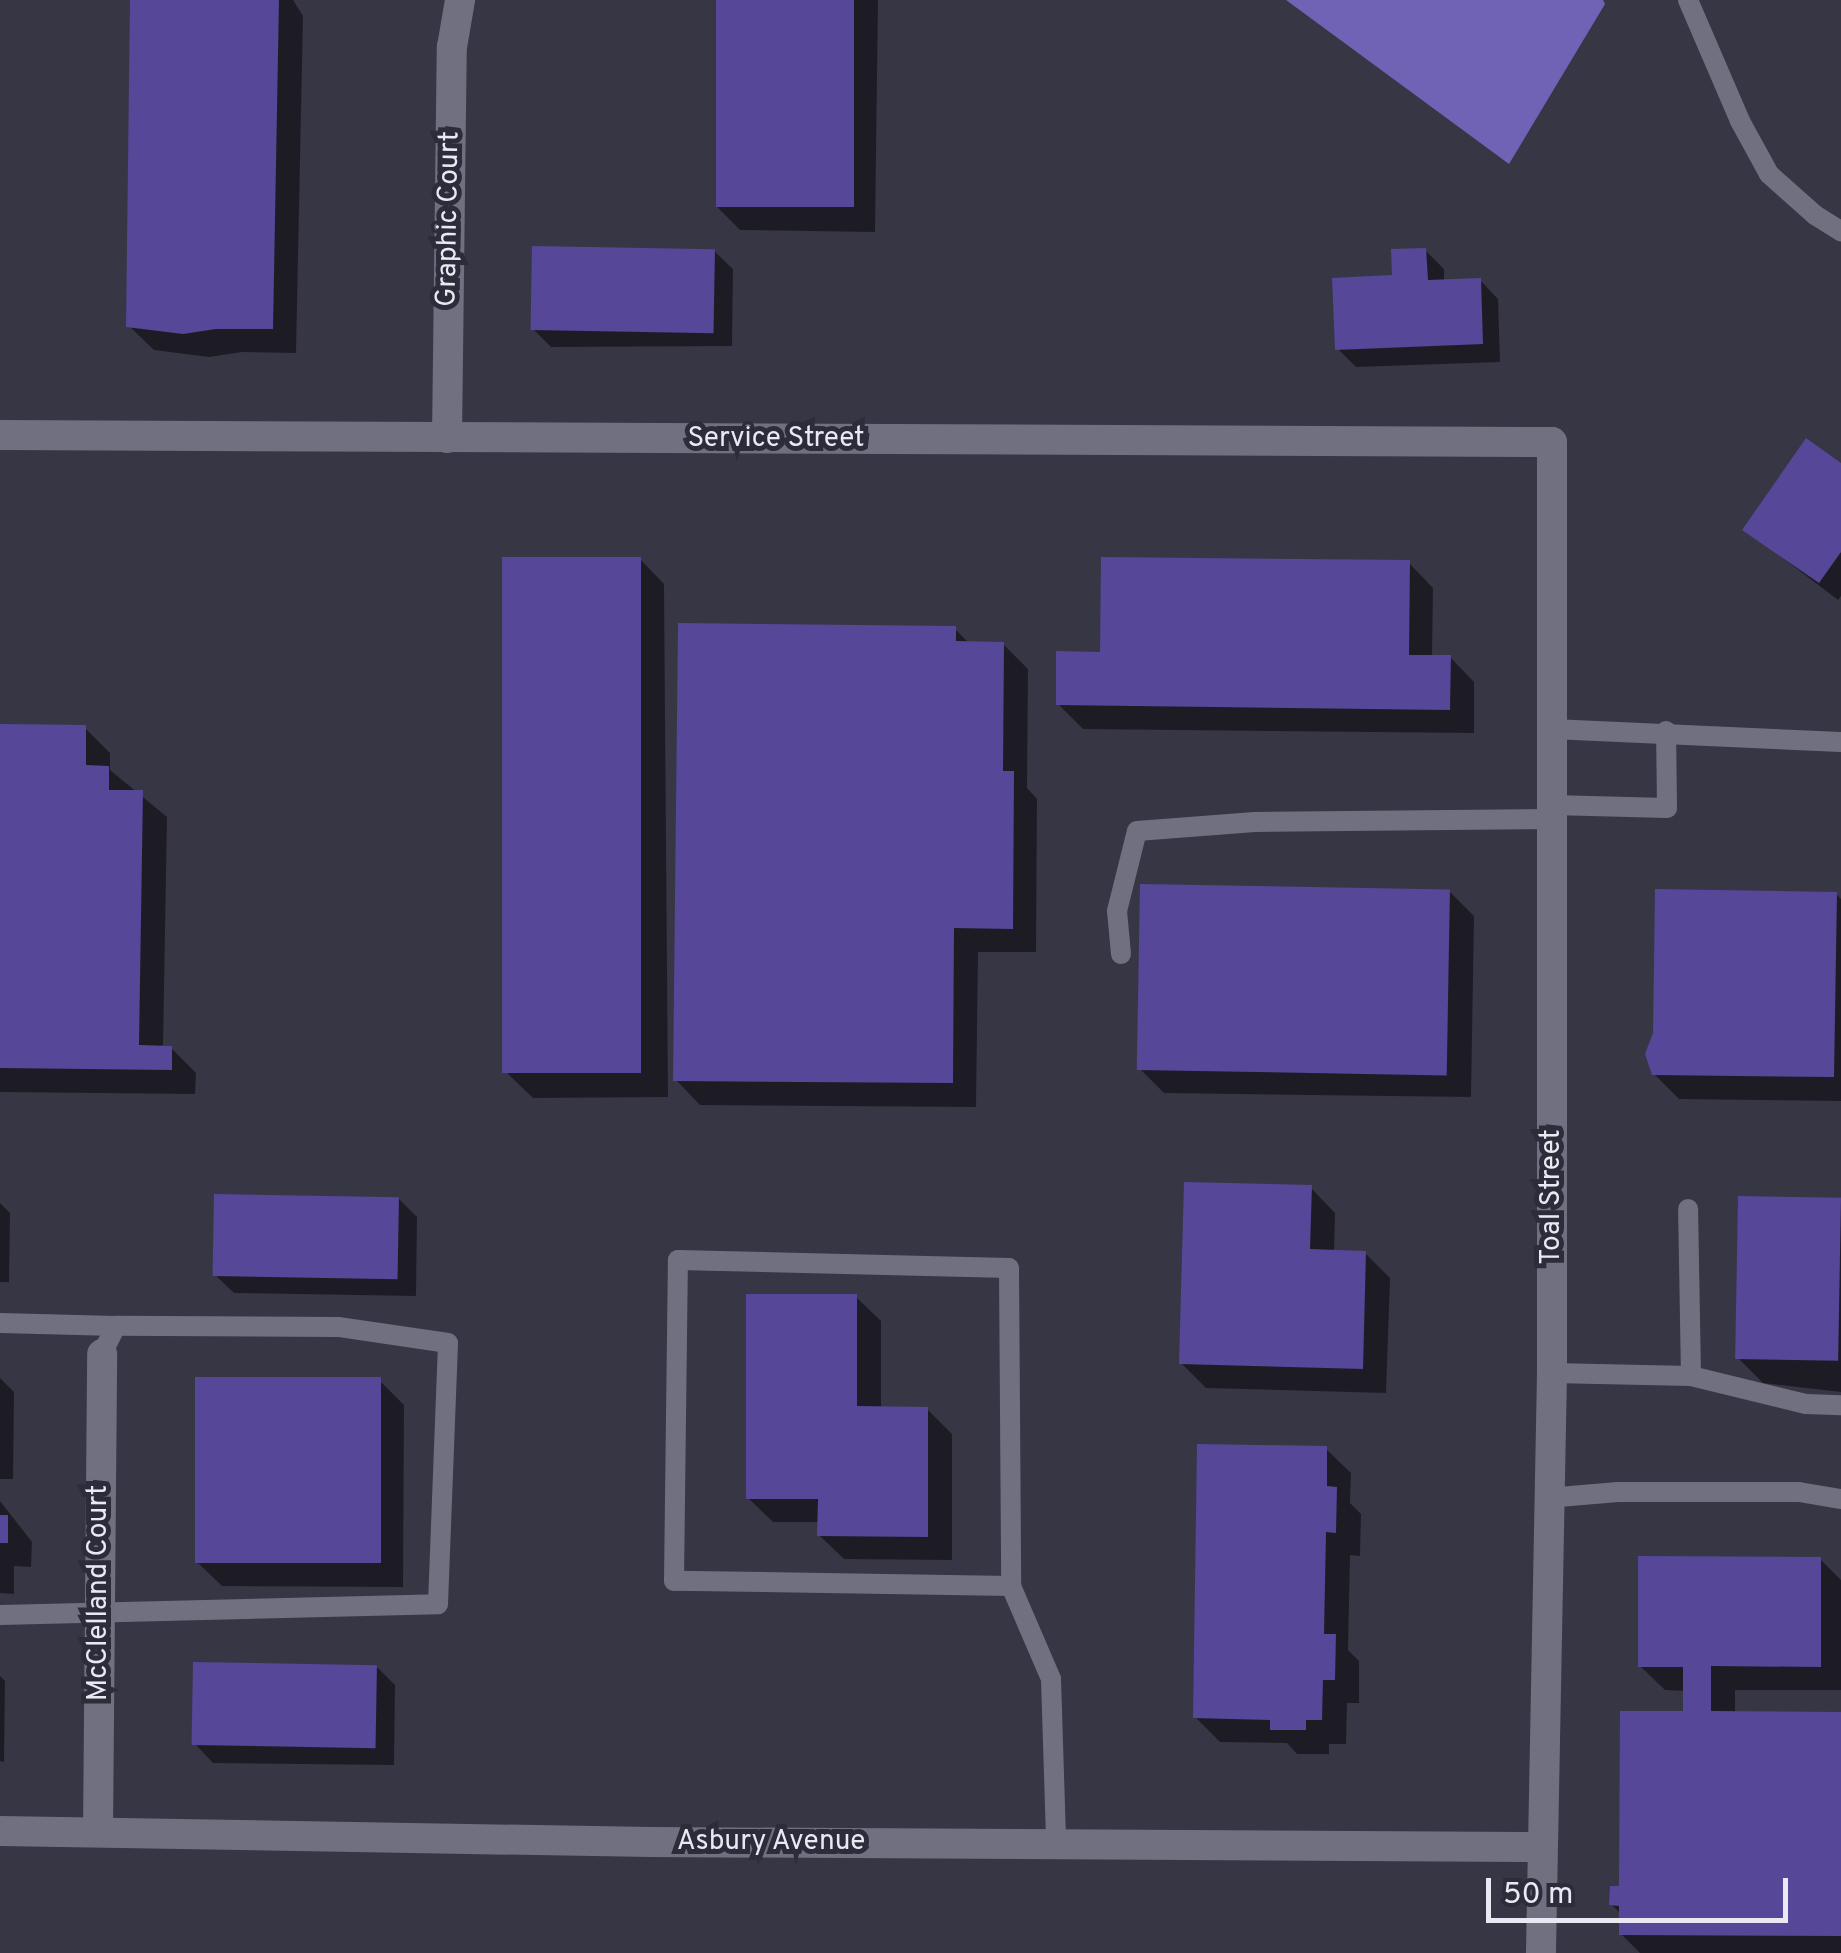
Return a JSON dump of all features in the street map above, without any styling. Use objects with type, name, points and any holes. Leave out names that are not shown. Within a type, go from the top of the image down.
[{"type":"street","name":"Graphic Court","points":[[446,438],[452,47],[460,0]]},
{"type":"street","name":"Service Street","points":[[0,435],[1552,442]]},
{"type":"street","name":"Toal Street","points":[[1541,1953],[1552,1373],[1552,442]]},
{"type":"street","name":"McClelland Court","points":[[98,1832],[102,1354]]},
{"type":"street","name":"Asbury Avenue","points":[[0,1831],[1542,1846]]},
{"type":"lane","points":[[1688,0],[1740,121],[1769,174],[1815,215],[1841,232]]},
{"type":"lane","points":[[1552,729],[1666,730],[1841,742]]},
{"type":"lane","points":[[1121,954],[1117,911],[1136,831],[1255,822],[1666,808],[1666,730]]},
{"type":"lane","points":[[1688,1209],[1690,1376]]},
{"type":"lane","points":[[1011,1586],[674,1581],[678,1260],[1009,1268],[1011,1586],[1051,1679],[1056,1842]]},
{"type":"lane","points":[[0,1324],[338,1326],[448,1342],[438,1604],[0,1615]]},
{"type":"lane","points":[[102,1354],[116,1326]]},
{"type":"lane","points":[[1552,1373],[1690,1376],[1806,1404],[1841,1405]]},
{"type":"lane","points":[[1547,1498],[1618,1492],[1799,1492],[1841,1499]]},
{"type":"shaded area","points":[[1286,0],[1603,0],[1605,4],[1509,164]]},
{"type":"building","points":[[130,0],[279,0],[273,329],[216,329],[183,334],[126,327]]},
{"type":"building","points":[[716,0],[854,0],[854,207],[716,207]]},
{"type":"building","points":[[532,246],[715,249],[714,333],[531,330]]},
{"type":"building","points":[[1426,248],[1428,280],[1481,278],[1483,344],[1335,350],[1332,278],[1392,275],[1391,249]]},
{"type":"building","points":[[1806,438],[1841,463],[1841,552],[1819,583],[1742,530]]},
{"type":"building","points":[[502,557],[641,557],[641,1073],[502,1073]]},
{"type":"building","points":[[1101,557],[1410,560],[1409,655],[1451,655],[1450,710],[1056,705],[1056,651],[1100,652]]},
{"type":"building","points":[[678,623],[956,626],[956,641],[1004,642],[1003,771],[1014,771],[1013,929],[954,928],[953,1083],[673,1081]]},
{"type":"building","points":[[0,724],[86,725],[86,765],[109,766],[109,790],[143,790],[139,1045],[172,1046],[172,1070],[0,1068]]},
{"type":"building","points":[[1140,884],[1450,889],[1447,1075],[1137,1070]]},
{"type":"building","points":[[1655,889],[1837,892],[1834,1077],[1652,1075],[1645,1054],[1653,1033]]},
{"type":"building","points":[[1184,1182],[1312,1185],[1310,1249],[1366,1251],[1363,1369],[1179,1364]]},
{"type":"building","points":[[214,1194],[399,1197],[398,1279],[213,1276]]},
{"type":"building","points":[[1738,1196],[1841,1198],[1838,1361],[1735,1359]]},
{"type":"building","points":[[746,1294],[857,1294],[857,1406],[928,1407],[928,1537],[817,1536],[818,1499],[746,1499]]},
{"type":"building","points":[[195,1377],[381,1377],[381,1563],[195,1563]]},
{"type":"building","points":[[1197,1444],[1327,1446],[1327,1486],[1337,1487],[1336,1533],[1326,1532],[1324,1634],[1336,1634],[1335,1680],[1323,1680],[1322,1720],[1306,1720],[1306,1730],[1270,1730],[1270,1720],[1193,1718]]},
{"type":"building","points":[[0,1515],[8,1515],[8,1543],[0,1543]]},
{"type":"building","points":[[1638,1556],[1821,1557],[1821,1667],[1711,1666],[1711,1711],[1841,1712],[1841,1936],[1619,1935],[1619,1906],[1609,1905],[1610,1886],[1619,1886],[1620,1711],[1683,1711],[1683,1667],[1638,1667]]},
{"type":"building","points":[[193,1662],[377,1665],[376,1748],[192,1745]]}]
